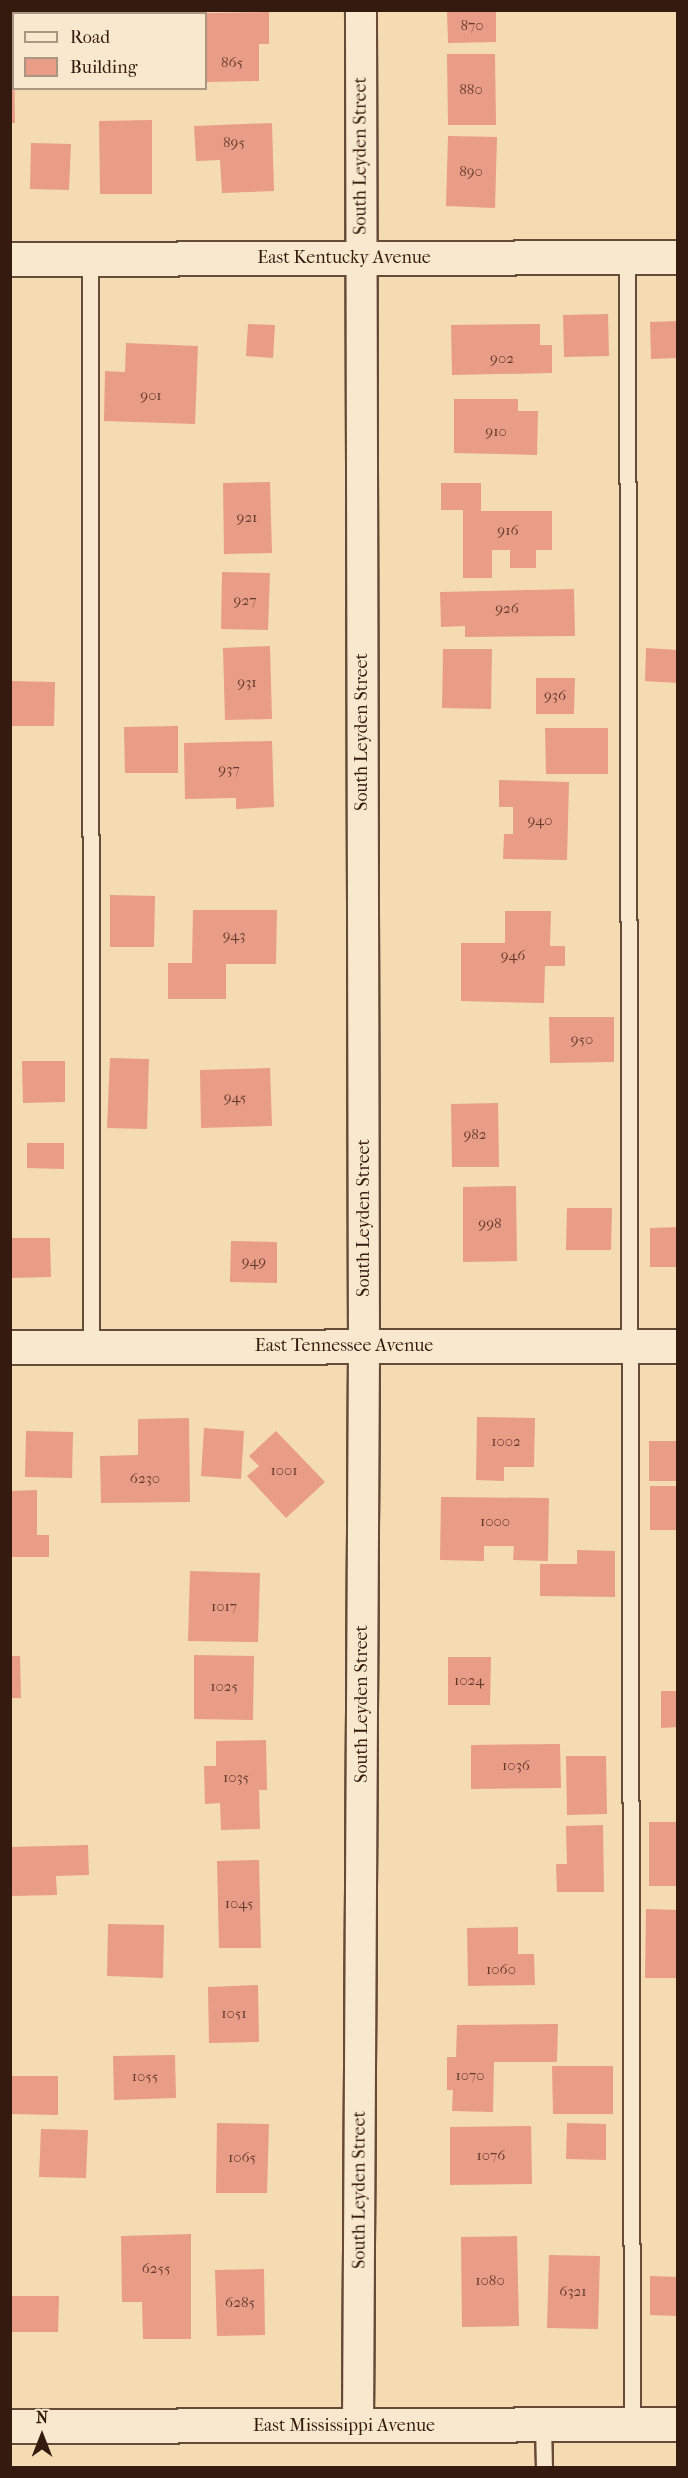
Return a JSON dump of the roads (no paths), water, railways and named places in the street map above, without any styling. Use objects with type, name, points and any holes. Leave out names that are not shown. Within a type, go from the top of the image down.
[{"type":"street","name":"South Leyden Street","points":[[358,2426],[364,1347],[361,10]]},
{"type":"street","name":"East Kentucky Avenue","points":[[10,259],[678,257]]},
{"type":"street","name":"East Tennessee Avenue","points":[[10,1347],[678,1346]]},
{"type":"street","name":"East Mississippi Avenue","points":[[10,2426],[678,2424]]},
{"type":"lane","points":[[90,258],[91,1347]]},
{"type":"lane","points":[[627,258],[632,2424]]},
{"type":"lane","points":[[543,2424],[544,2468]]}]
